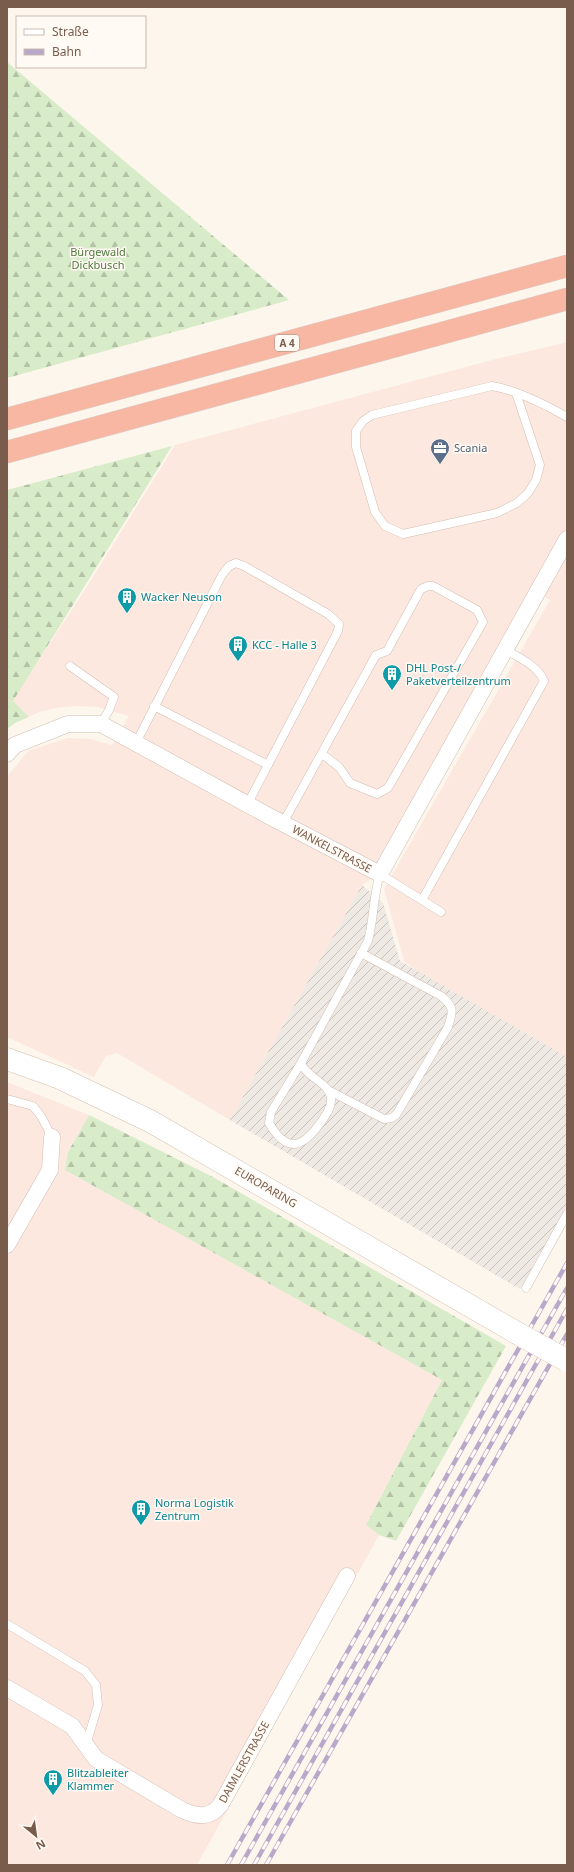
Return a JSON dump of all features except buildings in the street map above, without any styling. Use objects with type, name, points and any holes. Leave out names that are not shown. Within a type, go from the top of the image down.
[{"type":"highway","name":"A 4","points":[[7,419],[567,266]]},
{"type":"highway","points":[[7,452],[567,299]]},
{"type":"street","name":"WANKELSTRASSE","points":[[7,754],[15,745],[68,724],[101,724],[247,805],[380,874],[567,539]]},
{"type":"street","name":"EUROPARING","points":[[7,1059],[60,1078],[150,1121],[517,1333],[567,1360]]},
{"type":"street","points":[[7,1245],[50,1170],[52,1137]]},
{"type":"street","name":"DAIMLERSTRASSE","points":[[7,1688],[72,1726],[96,1758],[182,1810],[200,1817],[213,1813],[221,1804],[347,1576]]},
{"type":"lane","points":[[516,393],[540,465],[536,480],[528,492],[517,503],[497,513],[403,534],[385,526],[375,512],[356,447],[356,431],[363,421],[372,415],[492,386],[516,393],[567,417]]},
{"type":"lane","points":[[136,743],[222,575],[229,566],[236,563],[244,566],[328,614],[339,624],[338,631],[247,805]]},
{"type":"lane","points":[[283,823],[376,655],[387,651],[422,590],[428,586],[433,586],[477,610],[483,622],[388,788],[377,794],[350,783],[339,767],[322,754]]},
{"type":"lane","points":[[422,900],[544,681],[541,674],[524,660],[505,650]]},
{"type":"lane","points":[[70,666],[114,697],[101,724]]},
{"type":"lane","points":[[154,706],[268,765]]},
{"type":"lane","points":[[328,1090],[331,1097],[330,1106],[313,1134],[304,1142],[296,1144],[284,1141],[276,1134],[269,1123],[271,1112],[301,1063],[368,941],[373,922],[375,890],[380,874],[441,912]]},
{"type":"lane","points":[[301,1063],[303,1069],[328,1090],[384,1119],[391,1118],[396,1115],[448,1027],[452,1014],[449,1002],[442,996],[361,953]]},
{"type":"lane","points":[[7,1099],[32,1106],[41,1116],[52,1137]]},
{"type":"lane","points":[[526,1288],[567,1214]]},
{"type":"lane","points":[[7,1624],[85,1671],[96,1685],[98,1704],[86,1745]]},
{"type":"shaded area","points":[[567,342],[567,1057],[419,973],[404,961],[384,889],[550,600],[531,589],[370,880],[362,885],[230,1120],[117,1053],[106,1056],[94,1077],[7,1037],[7,777],[28,751],[68,738],[90,739],[112,745],[129,716],[97,707],[76,706],[56,708],[39,712],[29,717],[12,701],[86,588],[175,445],[492,360]]},
{"type":"shaded area","points":[[362,885],[383,903],[400,961],[567,1057],[567,1207],[520,1289],[230,1120]]},
{"type":"shaded area","points":[[7,1082],[89,1115],[68,1151],[65,1170],[442,1380],[366,1525],[379,1535],[197,1865],[7,1865]]},
{"type":"green space","name":"Bürgewald Dickbusch","points":[[7,62],[289,300],[7,378]]},
{"type":"green space","points":[[172,446],[13,701],[29,717],[15,723],[7,729],[7,490]]},
{"type":"green space","points":[[89,1115],[213,1177],[506,1346],[396,1541],[379,1535],[366,1525],[442,1380],[65,1170],[68,1152]]},
{"type":"railway","points":[[227,1865],[567,1263]]},
{"type":"railway","points":[[241,1865],[567,1288]]},
{"type":"railway","points":[[254,1865],[567,1309]]},
{"type":"railway","points":[[266,1865],[567,1334]]},
{"type":"place","name":"Scania","points":[[440,465]]},
{"type":"place","name":"Wacker Neuson","points":[[127,614]]},
{"type":"place","name":"KCC - Halle 3","points":[[238,662]]},
{"type":"place","name":"DHL Post-/ Paketverteilzentrum","points":[[392,691]]},
{"type":"place","name":"Norma Logistik Zentrum","points":[[141,1526]]},
{"type":"place","name":"Blitzableiter Klammer","points":[[53,1796]]}]
